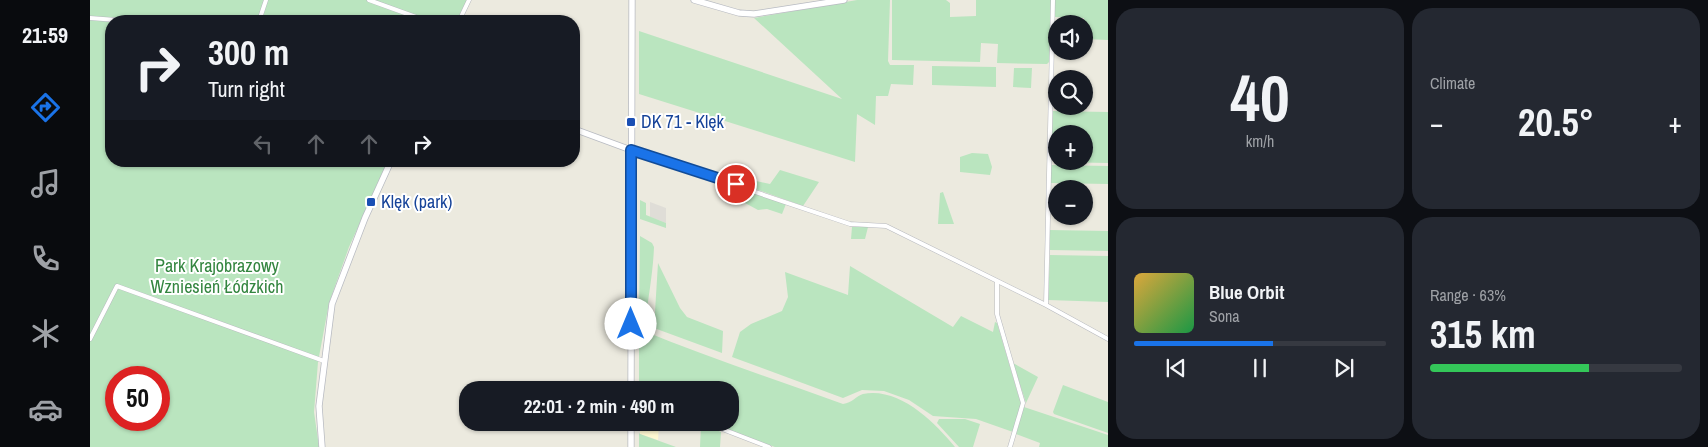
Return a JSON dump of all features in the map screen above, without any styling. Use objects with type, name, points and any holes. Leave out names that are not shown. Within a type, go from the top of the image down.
[{"type":"street","points":[[261,15],[266,0]]},
{"type":"street","points":[[369,0],[410,15]]},
{"type":"street","points":[[462,15],[469,0]]},
{"type":"street","points":[[631,381],[632,0]]},
{"type":"street","points":[[694,0],[739,13],[754,14],[844,0]]},
{"type":"street","points":[[1046,305],[1053,0]]},
{"type":"street","points":[[90,18],[105,19]]},
{"type":"street","points":[[580,131],[850,224],[886,226],[1046,305],[1108,340]]},
{"type":"street","points":[[322,447],[318,412],[334,297],[371,202],[388,167]]},
{"type":"street","points":[[997,281],[997,314],[1024,402],[1010,447]]},
{"type":"street","points":[[90,339],[117,286],[324,361]]},
{"type":"street","points":[[631,431],[631,447]]},
{"type":"street","points":[[727,431],[769,447]]},
{"type":"shaded area","points":[[650,202],[666,208],[666,223],[650,217]]},
{"type":"shaded area","points":[[640,431],[659,431],[658,440],[640,434]]},
{"type":"green space","name":"Park Krajobrazowy Wzniesień Łódzkich","points":[[90,0],[467,0],[461,15],[105,15],[105,167],[385,167],[349,247],[329,303],[318,362],[314,412],[319,447],[90,447]]},
{"type":"green space","points":[[857,0],[890,0],[888,61],[890,65],[914,65],[913,85],[891,84],[888,96],[876,96],[875,125],[857,114],[855,162],[639,94],[639,31],[842,99],[754,18]]},
{"type":"green space","points":[[892,0],[946,0],[950,3],[950,17],[976,16],[976,0],[1051,0],[1051,15],[1048,15],[1048,60],[1050,61],[1047,64],[997,63],[998,44],[981,43],[980,62],[892,60]]},
{"type":"green space","points":[[1055,0],[1108,0],[1108,40],[1093,39],[1093,15],[1054,15]]},
{"type":"green space","points":[[932,66],[996,67],[996,87],[932,85]]},
{"type":"green space","points":[[1014,68],[1032,68],[1031,88],[1013,87]]},
{"type":"green space","points":[[1093,112],[1108,112],[1108,163],[1093,163],[1093,125],[1052,125],[1052,115],[1093,115]]},
{"type":"green space","points":[[972,153],[988,154],[992,167],[990,175],[960,172],[960,157]]},
{"type":"green space","points":[[1093,166],[1108,166],[1108,184],[1093,184],[1093,180],[1050,180],[1051,170],[1093,170]]},
{"type":"green space","points":[[780,170],[819,182],[803,206],[747,186],[752,180],[770,184]]},
{"type":"green space","points":[[735,186],[786,204],[782,214],[767,209],[758,210],[732,196]]},
{"type":"green space","points":[[943,192],[954,224],[938,224],[940,193]]},
{"type":"green space","points":[[640,200],[646,203],[646,215],[666,223],[666,228],[640,219]]},
{"type":"green space","points":[[852,227],[868,227],[865,239],[851,239]]},
{"type":"green space","points":[[1049,230],[1108,231],[1108,251],[1050,250]]},
{"type":"green space","points":[[640,236],[652,243],[654,247],[645,325],[639,322]]},
{"type":"green space","points":[[1050,255],[1108,256],[1108,302],[1048,300]]},
{"type":"green space","points":[[658,263],[680,308],[687,317],[723,331],[722,353],[654,328]]},
{"type":"green space","points":[[850,266],[953,327],[961,316],[993,332],[995,322],[997,323],[1021,404],[1013,432],[976,419],[933,416],[909,400],[884,391],[862,390],[843,398],[732,357],[740,332],[751,324],[782,311],[788,297],[785,272],[848,295]]},
{"type":"green space","points":[[639,329],[843,404],[863,394],[877,393],[890,396],[915,408],[937,427],[955,447],[775,447],[732,431],[739,431],[739,381],[639,381]]},
{"type":"green space","points":[[1013,363],[1038,377],[1026,403]]},
{"type":"green space","points":[[1063,385],[1108,402],[1108,433],[1054,414],[1053,412]]},
{"type":"green space","points":[[1024,407],[1108,435],[1108,447],[1039,447],[1040,443],[1016,434]]},
{"type":"green space","points":[[939,419],[965,419],[980,424],[973,447],[959,447],[937,423]]},
{"type":"green space","points":[[701,431],[721,432],[720,447],[700,447]]},
{"type":"green space","points":[[640,434],[676,447],[639,447]]},
{"type":"place","name":"DK 71 - Klęk","points":[[631,122]]},
{"type":"place","name":"Klęk (park)","points":[[371,202]]},
{"type":"route","points":[[631,324],[631,150],[736,184]]}]
